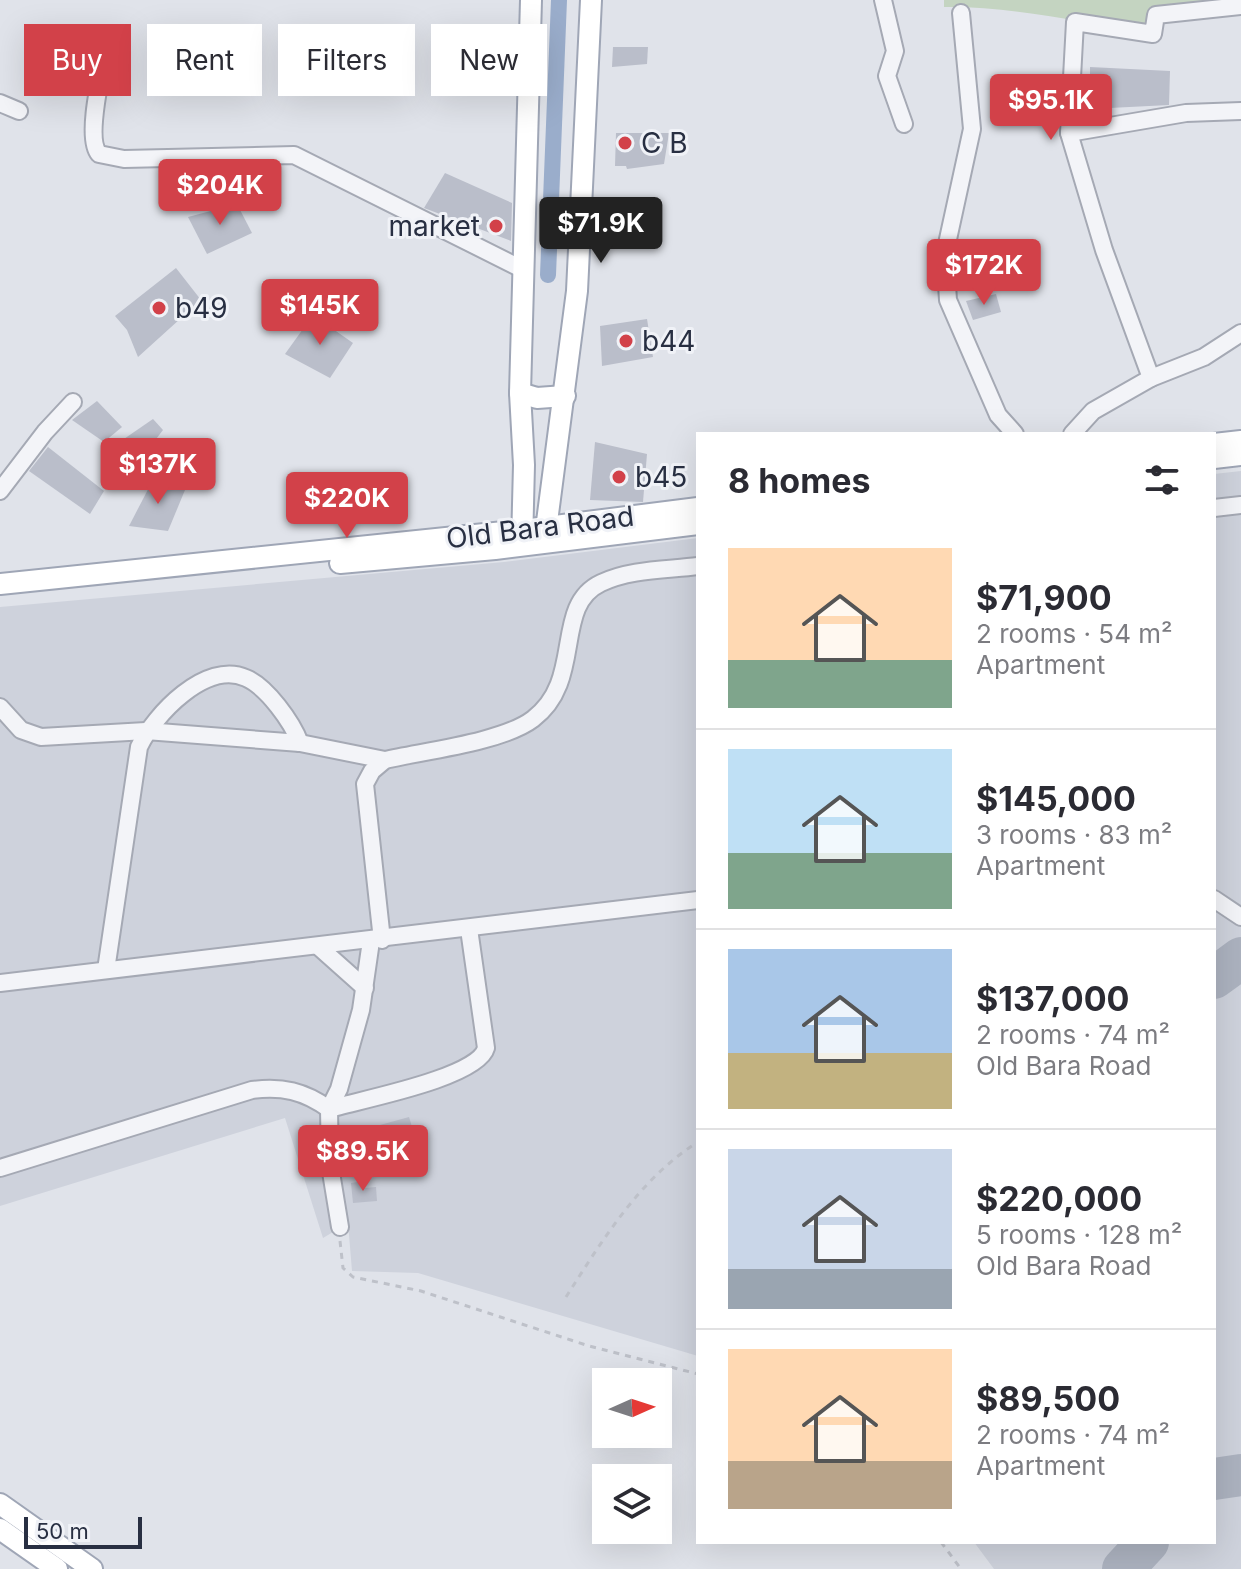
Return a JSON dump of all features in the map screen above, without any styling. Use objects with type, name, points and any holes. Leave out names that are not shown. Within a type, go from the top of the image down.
[{"type":"main road","points":[[0,594],[522,538],[522,269],[531,0]]},
{"type":"main road","points":[[591,0],[586,173],[565,396],[546,535],[696,524]]},
{"type":"main road","points":[[520,393],[537,398],[565,396]]},
{"type":"main road","points":[[1216,444],[1241,441]]},
{"type":"main road","points":[[1216,458],[1241,455]]},
{"type":"main road","name":"Old Bara Road","points":[[0,584],[522,538],[696,508]]},
{"type":"main road","points":[[0,1504],[87,1568]]},
{"type":"main road","points":[[0,1529],[57,1569]]},
{"type":"street","points":[[883,0],[895,51],[887,76],[904,124]]},
{"type":"street","points":[[1151,378],[1104,250],[1069,133],[1075,22],[1153,34],[1156,15],[1241,6]]},
{"type":"street","points":[[961,13],[972,129],[945,253],[948,300],[998,415],[1013,432]]},
{"type":"street","points":[[98,96],[94,144],[99,154],[124,159],[294,155],[522,269]]},
{"type":"street","points":[[0,103],[19,111]]},
{"type":"street","points":[[1069,133],[1186,113],[1241,111]]},
{"type":"street","points":[[1074,432],[1093,411],[1151,378],[1204,357],[1241,333]]},
{"type":"street","points":[[0,491],[45,432],[73,402]]},
{"type":"street","points":[[1216,508],[1241,505]]},
{"type":"street","points":[[0,707],[21,730],[41,737],[146,731],[300,743],[385,760],[515,731],[535,718],[564,679],[572,622],[582,596],[601,583],[628,575],[696,566]]},
{"type":"street","points":[[106,970],[139,747],[146,731],[179,696],[202,681],[224,676],[246,678],[290,718],[300,743]]},
{"type":"street","points":[[340,1227],[330,1166],[329,1109],[339,1089],[377,940],[365,784],[372,771],[385,760]]},
{"type":"street","points":[[0,983],[696,900]]},
{"type":"street","points":[[1216,900],[1241,917]]},
{"type":"street","points":[[329,1109],[439,1078],[484,1057],[486,1048],[469,929]]},
{"type":"street","points":[[319,947],[365,988]]},
{"type":"street","points":[[0,1168],[252,1090],[276,1087],[298,1092],[309,1095],[329,1109]]},
{"type":"path","points":[[566,1297],[602,1241],[649,1183],[679,1154],[696,1143]]},
{"type":"path","points":[[340,1227],[343,1268],[353,1277],[421,1291],[589,1346],[696,1373]]},
{"type":"path","points":[[942,1544],[961,1569]]},
{"type":"shaded area","points":[[1241,471],[1241,1569],[994,1569],[975,1544],[1216,1544],[1216,474]]},
{"type":"shaded area","points":[[696,538],[696,1355],[418,1273],[352,1271],[348,1223],[323,1238],[285,1118],[0,1206],[0,607],[504,562]]},
{"type":"green space","points":[[944,0],[1208,0],[1209,8],[1155,13],[1152,33],[1022,12],[944,7]]},
{"type":"building","name":"C B","points":[[613,47],[648,47],[647,64],[612,67]]},
{"type":"building","points":[[1090,67],[1170,71],[1169,105],[1090,109]]},
{"type":"building","name":"C B","points":[[616,133],[669,133],[664,164],[627,169],[626,166],[615,166]]},
{"type":"building","name":"market","points":[[445,173],[512,203],[511,241],[424,208]]},
{"type":"building","points":[[237,204],[252,233],[207,254],[188,217]]},
{"type":"building","name":"b49","points":[[176,268],[201,300],[138,357],[127,330],[115,316]]},
{"type":"building","points":[[996,294],[1001,312],[973,320],[966,301]]},
{"type":"building","points":[[313,315],[353,343],[330,378],[285,354]]},
{"type":"building","name":"b44","points":[[647,319],[653,357],[602,366],[600,326]]},
{"type":"building","points":[[97,401],[122,427],[104,442],[72,420]]},
{"type":"building","points":[[153,419],[163,430],[140,460],[121,441]]},
{"type":"building","name":"b45","points":[[595,442],[647,454],[643,502],[590,500]]},
{"type":"building","points":[[48,447],[104,491],[90,514],[29,471]]},
{"type":"building","points":[[155,476],[185,490],[168,531],[129,526]]},
{"type":"building","points":[[409,1117],[413,1130],[383,1138],[380,1125]]},
{"type":"building","points":[[365,1181],[365,1188],[376,1187],[377,1201],[353,1203],[351,1183]]},
{"type":"waterway","points":[[548,275],[559,0]]},
{"type":"taxiway","points":[[1216,977],[1241,958]]},
{"type":"taxiway","points":[[1216,1479],[1241,1475]]},
{"type":"taxiway","points":[[1123,1569],[1146,1544]]},
{"type":"place","name":"C B","points":[[625,143]]},
{"type":"place","name":"market","points":[[496,226]]},
{"type":"place","name":"b49","points":[[159,308]]},
{"type":"place","name":"b44","points":[[626,341]]},
{"type":"place","name":"b45","points":[[619,477]]}]
